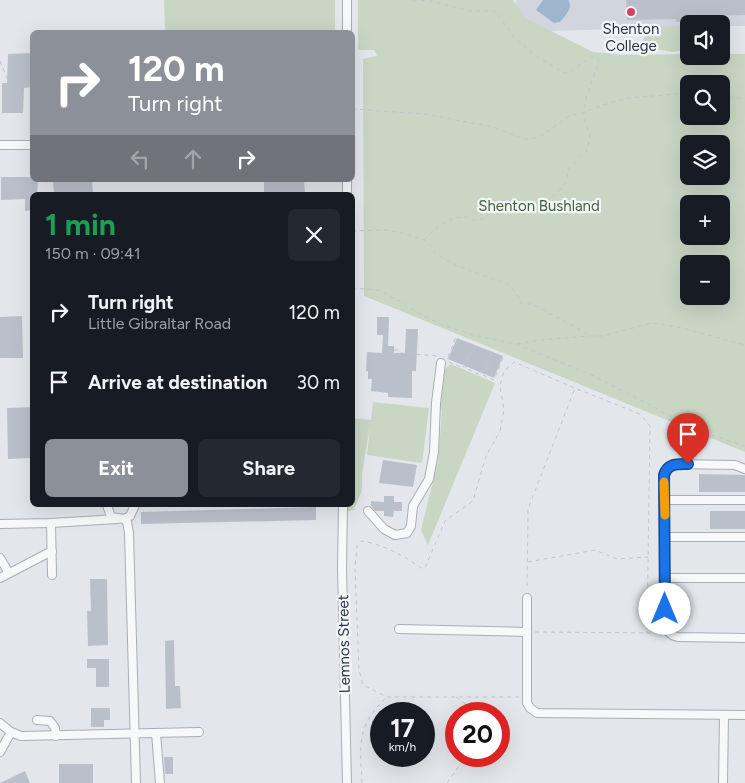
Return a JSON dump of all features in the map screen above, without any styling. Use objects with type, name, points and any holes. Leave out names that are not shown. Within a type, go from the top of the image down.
[{"type":"street","points":[[347,0],[347,30]]},
{"type":"street","points":[[0,145],[30,145]]},
{"type":"street","points":[[368,511],[384,529],[395,535],[407,533],[411,526],[413,506],[429,479],[434,452],[436,403],[441,359]]},
{"type":"street","points":[[745,469],[735,464],[673,464],[664,475],[665,625],[669,634],[678,637],[745,638]]},
{"type":"street","points":[[664,500],[745,500]]},
{"type":"street","points":[[108,507],[112,517],[127,522],[129,533],[136,783]]},
{"type":"street","points":[[0,524],[121,519],[130,516],[134,507]]},
{"type":"street","name":"Lemnos Street","points":[[343,507],[342,578],[347,783]]},
{"type":"street","points":[[51,523],[52,575]]},
{"type":"street","points":[[665,537],[745,537]]},
{"type":"street","points":[[0,578],[52,551]]},
{"type":"street","points":[[0,558],[10,573]]},
{"type":"street","points":[[665,578],[745,578]]},
{"type":"street","points":[[527,598],[527,697],[528,706],[534,712],[540,714],[745,715]]},
{"type":"street","points":[[399,629],[527,632]]},
{"type":"street","points":[[723,783],[724,715]]},
{"type":"street","points":[[37,720],[50,721],[55,728],[56,736]]},
{"type":"street","points":[[0,723],[10,732],[21,736],[199,732]]},
{"type":"street","points":[[0,752],[10,732]]},
{"type":"street","points":[[156,733],[160,783]]},
{"type":"path","points":[[412,0],[470,11],[493,11],[498,13],[513,36],[533,54],[564,73],[572,71],[588,58],[597,57],[599,61],[586,98],[584,121],[590,135],[587,151],[569,168],[566,182],[553,196],[534,208],[527,210],[513,208],[495,210],[479,222],[463,216],[439,225],[424,240]]},
{"type":"path","points":[[0,61],[9,83]]},
{"type":"path","points":[[355,109],[425,114],[493,127],[524,139],[531,139],[541,136],[569,116],[603,105],[628,98],[680,94]]},
{"type":"path","points":[[730,97],[745,99]]},
{"type":"path","points":[[355,231],[385,230],[424,240],[433,251],[455,265],[507,284],[517,293],[522,304],[532,304],[592,336]]},
{"type":"path","points":[[355,288],[379,290],[442,325],[473,336],[516,344],[594,376],[690,428],[745,446]]},
{"type":"path","points":[[516,344],[540,340],[602,336],[652,323],[678,327],[745,345]]},
{"type":"path","points":[[456,337],[447,358],[448,362],[463,368],[468,355],[470,356]]},
{"type":"path","points":[[474,345],[465,368],[480,375],[490,352],[492,353],[482,375],[494,380],[503,358]]},
{"type":"path","points":[[394,350],[398,350],[400,353],[441,359]]},
{"type":"path","points":[[527,697],[387,697],[363,685],[359,670],[355,568],[357,546],[361,541],[371,542],[387,548],[421,568],[425,568],[445,521],[473,501],[486,456],[500,431],[504,410],[500,386],[504,371],[514,362],[640,414],[650,426],[647,633]]},
{"type":"path","points":[[527,598],[528,509],[576,388]]},
{"type":"path","points":[[528,562],[595,550],[617,559],[648,557]]},
{"type":"path","points":[[527,632],[669,634]]},
{"type":"path","points":[[362,783],[362,736],[365,723],[376,707],[387,697]]},
{"type":"path","points":[[456,697],[463,702]]},
{"type":"path","points":[[447,783],[458,767]]},
{"type":"shaded area","name":"Shenton College","points":[[516,0],[745,0],[745,26],[730,26],[730,15],[680,15],[680,27],[517,32]]},
{"type":"green space","points":[[164,0],[335,0],[335,30],[165,30]]},
{"type":"green space","name":"Shenton Bushland","points":[[358,0],[513,0],[525,18],[593,52],[623,55],[680,54],[680,65],[730,65],[730,54],[745,54],[745,452],[364,296],[363,59],[377,56],[374,50],[358,50]]},
{"type":"green space","points":[[679,26],[680,50],[672,52],[655,50],[653,53],[640,51],[626,52],[626,48],[631,45],[642,46],[646,33],[651,28]]},
{"type":"green space","points":[[451,364],[495,383],[428,545],[421,530],[438,461],[442,412],[438,400],[442,372]]},
{"type":"green space","points":[[373,402],[429,408],[422,463],[367,455],[370,426],[362,473],[362,490],[354,510],[348,511],[348,507],[355,507],[355,418],[371,420]]},
{"type":"water","points":[[543,0],[568,0],[570,6],[560,22],[554,23],[536,10]]},
{"type":"building","points":[[626,0],[745,0],[745,15],[680,15],[680,22],[676,22],[676,19],[627,20]]},
{"type":"building","points":[[30,53],[30,87],[24,88],[23,113],[2,113],[2,83],[7,83],[8,54]]},
{"type":"building","points":[[1,177],[30,177],[30,182],[38,182],[37,192],[30,192],[30,210],[25,211],[25,199],[1,200]]},
{"type":"building","points":[[53,182],[92,182],[93,192],[54,192]]},
{"type":"building","points":[[264,182],[304,182],[305,192],[264,192]]},
{"type":"building","points":[[22,316],[23,358],[0,358],[0,317]]},
{"type":"building","points":[[377,317],[389,317],[388,346],[394,346],[394,353],[405,353],[406,329],[418,329],[416,371],[412,371],[412,398],[388,397],[388,393],[371,391],[372,379],[368,379],[368,371],[366,371],[367,352],[382,353],[383,335],[377,335]]},
{"type":"building","points":[[457,338],[503,356],[494,378],[448,359]]},
{"type":"building","points":[[30,407],[30,458],[8,459],[7,408]]},
{"type":"building","points":[[383,460],[417,465],[413,487],[379,483]]},
{"type":"building","points":[[699,474],[745,475],[745,492],[699,492]]},
{"type":"building","points":[[384,496],[394,496],[394,502],[402,502],[402,511],[394,511],[393,517],[384,516],[384,511],[375,511],[371,506],[371,501],[384,502]]},
{"type":"building","points":[[316,507],[316,520],[141,524],[141,512]]},
{"type":"building","points":[[710,511],[745,511],[745,529],[710,529]]},
{"type":"building","points":[[90,579],[107,579],[108,645],[88,646],[87,611],[91,611]]},
{"type":"building","points":[[174,640],[175,686],[180,686],[181,708],[166,709],[165,641]]},
{"type":"building","points":[[87,659],[109,659],[109,687],[96,687],[96,668],[87,668]]},
{"type":"building","points":[[91,708],[110,708],[110,720],[104,720],[104,727],[91,727]]},
{"type":"building","points":[[164,757],[173,757],[173,774],[165,774]]},
{"type":"building","points":[[59,764],[93,764],[93,783],[59,783]]},
{"type":"building","points":[[25,771],[30,783],[0,783]]},
{"type":"slow traffic","points":[[664,482],[665,515]]},
{"type":"place","name":"Shenton College","points":[[631,12]]},
{"type":"route","points":[[665,609],[664,475],[673,464],[688,464]]}]
